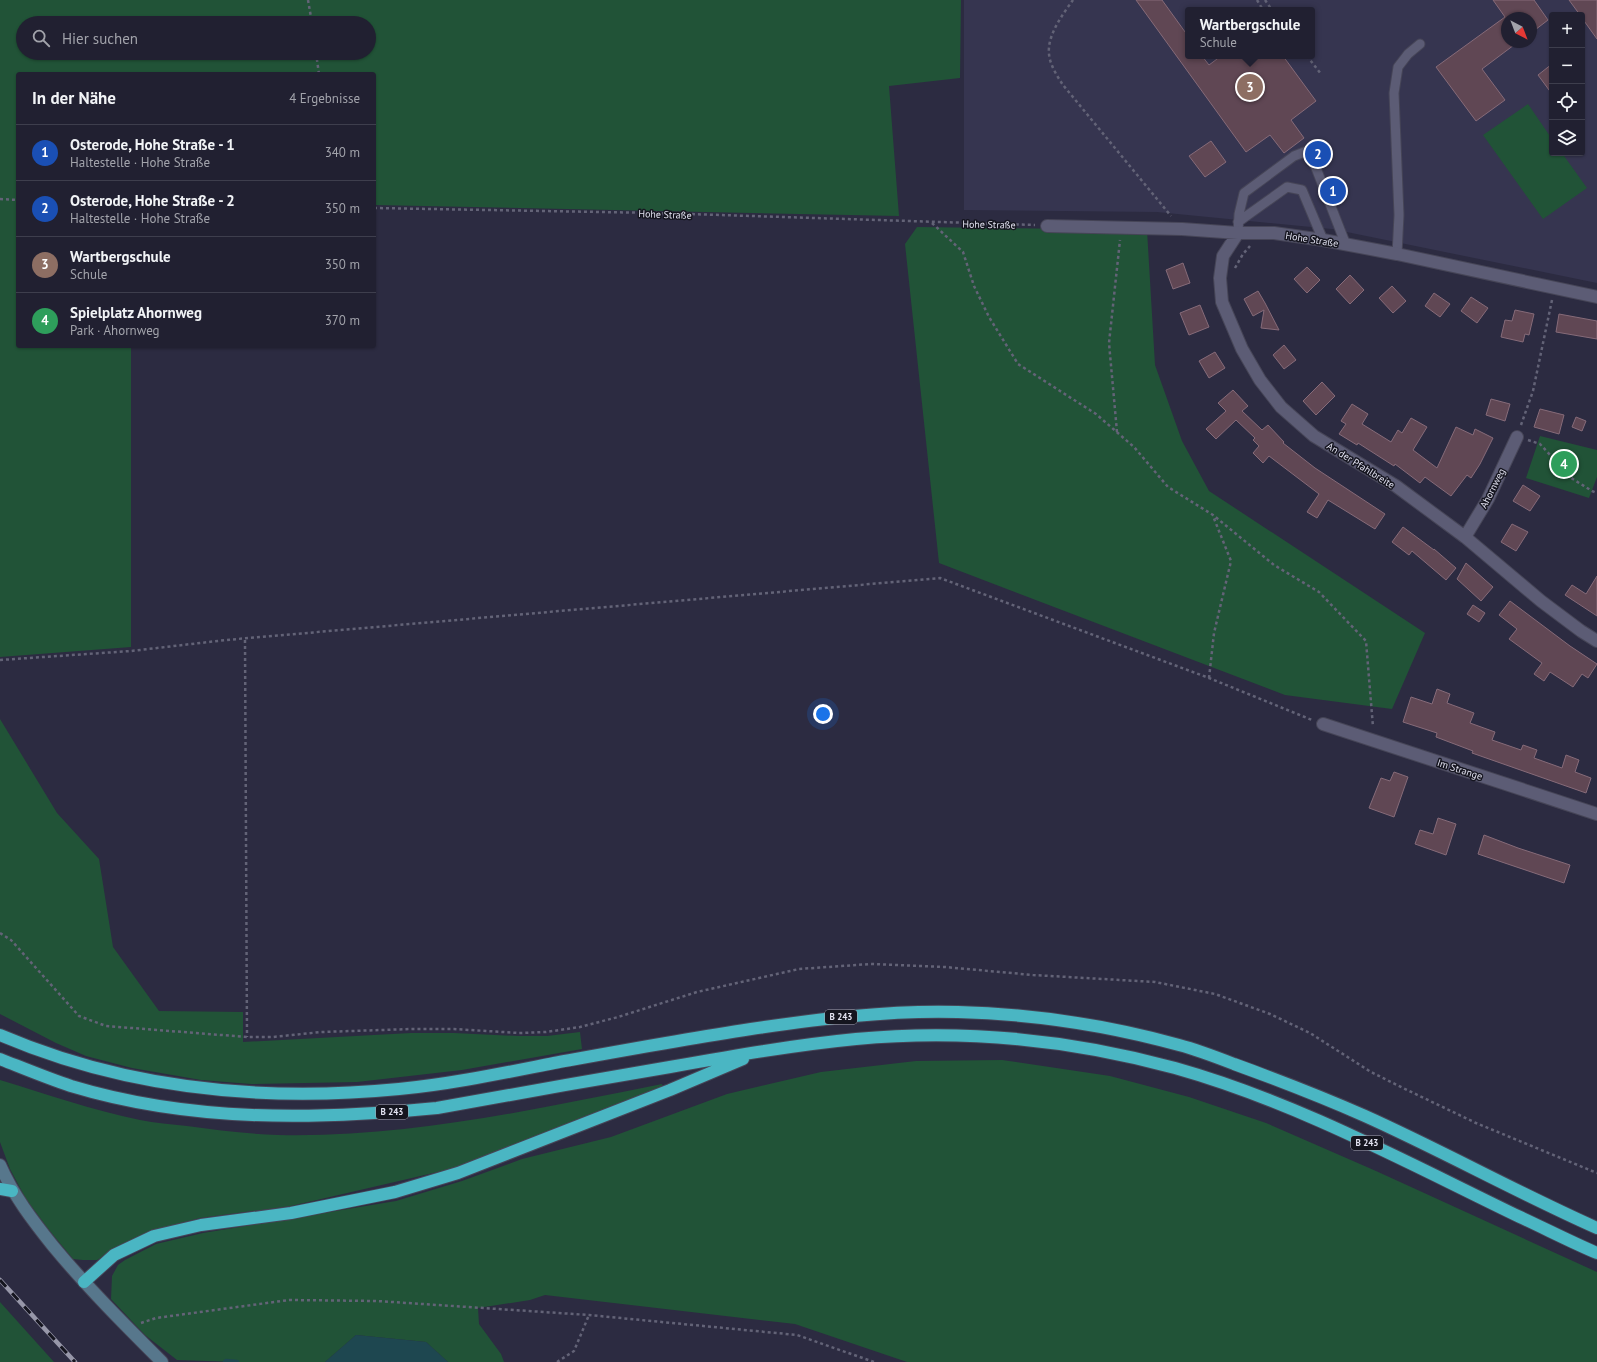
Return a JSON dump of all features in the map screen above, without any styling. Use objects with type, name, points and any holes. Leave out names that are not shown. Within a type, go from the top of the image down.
[{"type":"highway","name":"B 243","points":[[0,1035],[84,1066],[156,1082],[201,1089],[252,1093],[307,1094],[400,1089],[464,1080],[669,1042],[839,1017],[956,1012],[1044,1019],[1123,1032],[1183,1046],[1293,1085],[1366,1116],[1527,1196],[1597,1228]]},
{"type":"highway","name":"B 243","points":[[0,1059],[70,1086],[142,1103],[185,1111],[281,1117],[329,1116],[390,1113],[437,1108],[763,1051],[858,1039],[910,1036],[1006,1038],[1090,1049],[1169,1067],[1222,1083],[1346,1132],[1597,1253]]},
{"type":"highway","points":[[84,1282],[114,1255],[154,1236],[201,1225],[291,1212],[395,1192],[458,1173],[657,1095],[763,1051]]},
{"type":"highway","points":[[0,1189],[12,1191]]},
{"type":"street","name":"Hohe Straße","points":[[1047,226],[1182,229],[1238,223],[1274,233],[1323,240],[1396,254],[1597,297]]},
{"type":"street","name":"An der Pfahlbreite","points":[[1238,223],[1222,256],[1220,278],[1222,302],[1242,349],[1260,380],[1281,407],[1314,436],[1396,486],[1465,537],[1541,601],[1580,631],[1597,640]]},
{"type":"street","name":"Ahornweg","points":[[1465,537],[1488,499],[1517,437]]},
{"type":"street","name":"Im Strange","points":[[1323,724],[1597,814]]},
{"type":"street","points":[[0,1165],[12,1191],[45,1236],[84,1282],[162,1362]]},
{"type":"lane","points":[[1396,254],[1399,215],[1394,93],[1398,67],[1408,54],[1420,44]]},
{"type":"lane","points":[[1238,223],[1244,193],[1294,156],[1307,151],[1316,168],[1346,245]]},
{"type":"lane","points":[[1238,223],[1287,187],[1302,190],[1323,240]]},
{"type":"path","points":[[308,0],[311,16]]},
{"type":"path","points":[[1073,0],[1061,16],[1052,34],[1048,53],[1054,70],[1072,96],[1182,229]]},
{"type":"path","points":[[1309,59],[1320,74]]},
{"type":"path","points":[[317,60],[319,72]]},
{"type":"path","points":[[0,199],[16,200]]},
{"type":"path","name":"Hohe Straße","points":[[376,208],[657,214],[1047,226]]},
{"type":"path","points":[[932,223],[963,252],[974,286],[988,317],[1018,364],[1096,414],[1134,447],[1168,487],[1213,516],[1274,564],[1319,592],[1366,641],[1374,741]]},
{"type":"path","points":[[1117,432],[1109,343],[1121,227]]},
{"type":"path","points":[[1233,272],[1243,254],[1251,245]]},
{"type":"path","points":[[1555,288],[1532,391],[1517,437],[1540,444],[1552,457],[1560,471],[1597,493]]},
{"type":"path","points":[[1208,678],[1214,633],[1231,561],[1213,516]]},
{"type":"path","points":[[0,660],[131,651],[226,640],[245,640],[940,578],[1208,678],[1323,724]]},
{"type":"path","points":[[245,640],[247,1037]]},
{"type":"path","points":[[128,1328],[156,1318],[289,1300],[377,1301],[589,1316],[797,1335],[874,1362]]},
{"type":"path","points":[[557,1362],[574,1351],[589,1316]]},
{"type":"shaded area","points":[[964,0],[1597,0],[1597,283],[1332,229],[1157,212],[964,210]]},
{"type":"shaded area","points":[[356,1335],[426,1342],[448,1362],[325,1362]]},
{"type":"green space","points":[[0,0],[961,0],[960,78],[889,86],[899,216],[376,205],[376,72],[16,72],[16,348],[131,348],[131,647],[0,657]]},
{"type":"green space","points":[[1528,104],[1549,135],[1549,156],[1564,156],[1587,188],[1543,219],[1483,135]]},
{"type":"green space","points":[[917,227],[1147,230],[1155,365],[1182,441],[1209,491],[1425,633],[1392,709],[1285,695],[939,563],[905,244]]},
{"type":"green space","points":[[1540,436],[1597,450],[1597,477],[1589,498],[1526,478]]},
{"type":"green space","points":[[0,719],[57,813],[99,859],[113,947],[159,1011],[243,1012],[243,1042],[411,1033],[547,1036],[580,1032],[582,1049],[462,1070],[357,1082],[251,1084],[201,1080],[132,1068],[86,1056],[56,1043],[0,1014]]},
{"type":"green space","points":[[1002,1060],[1110,1076],[1189,1097],[1266,1123],[1376,1171],[1597,1272],[1597,1362],[907,1362],[795,1324],[545,1295],[530,1300],[478,1308],[479,1324],[501,1354],[504,1362],[448,1362],[426,1342],[356,1335],[325,1362],[177,1360],[145,1335],[111,1299],[112,1276],[118,1265],[156,1244],[203,1233],[396,1201],[462,1181],[522,1159],[611,1137],[727,1094],[821,1072],[916,1061]]},
{"type":"green space","points":[[0,1080],[87,1107],[140,1120],[232,1132],[278,1135],[327,1135],[423,1127],[519,1112],[662,1084],[663,1088],[455,1168],[291,1206],[200,1218],[150,1231],[97,1260],[83,1260],[73,1259],[49,1230],[26,1199],[10,1169],[0,1142]]},
{"type":"green space","points":[[0,1302],[54,1362],[0,1362]]},
{"type":"building","points":[[1136,0],[1162,0],[1185,32],[1185,59],[1204,59],[1209,65],[1217,59],[1285,59],[1316,101],[1291,120],[1304,138],[1284,153],[1270,135],[1246,152]]},
{"type":"building","points":[[1493,0],[1534,0],[1548,20],[1537,28],[1537,12],[1501,12]]},
{"type":"building","points":[[1569,0],[1597,0],[1597,39],[1585,22],[1585,12],[1578,12]]},
{"type":"building","points":[[1501,20],[1501,48],[1510,48],[1482,69],[1505,100],[1476,121],[1436,67]]},
{"type":"building","points":[[1549,66],[1549,90],[1538,75]]},
{"type":"building","points":[[1211,141],[1226,162],[1205,177],[1189,156]]},
{"type":"building","points":[[1183,263],[1190,283],[1173,289],[1166,270]]},
{"type":"building","points":[[1307,267],[1320,280],[1307,293],[1294,279]]},
{"type":"building","points":[[1350,275],[1364,290],[1350,304],[1336,289]]},
{"type":"building","points":[[1392,286],[1406,301],[1393,313],[1379,298]]},
{"type":"building","points":[[1258,291],[1279,330],[1261,328],[1264,310],[1253,316],[1244,299]]},
{"type":"building","points":[[1434,293],[1450,304],[1440,317],[1425,306]]},
{"type":"building","points":[[1471,297],[1488,308],[1477,323],[1461,311]]},
{"type":"building","points":[[1200,305],[1209,327],[1189,335],[1180,313]]},
{"type":"building","points":[[1515,310],[1534,314],[1529,335],[1525,334],[1523,342],[1501,337],[1505,320],[1512,321]]},
{"type":"building","points":[[1559,314],[1597,321],[1597,339],[1556,332]]},
{"type":"building","points":[[1284,345],[1296,360],[1284,369],[1273,355]]},
{"type":"building","points":[[1215,352],[1225,368],[1209,378],[1199,361]]},
{"type":"building","points":[[1322,382],[1335,396],[1316,415],[1303,401]]},
{"type":"building","points":[[1233,390],[1248,406],[1242,411],[1262,430],[1268,425],[1284,442],[1283,443],[1315,468],[1385,514],[1375,529],[1328,500],[1317,518],[1307,512],[1319,494],[1269,456],[1263,463],[1253,453],[1259,446],[1253,440],[1255,438],[1236,420],[1216,439],[1206,429],[1226,411],[1218,403]]},
{"type":"building","points":[[1491,399],[1510,404],[1505,421],[1486,415]]},
{"type":"building","points":[[1352,404],[1368,414],[1362,424],[1391,442],[1398,430],[1402,433],[1411,418],[1427,427],[1413,450],[1437,468],[1456,427],[1473,435],[1475,429],[1493,438],[1471,478],[1467,475],[1451,496],[1425,477],[1420,483],[1395,464],[1394,466],[1358,443],[1357,445],[1339,434],[1346,424],[1341,421]]},
{"type":"building","points":[[1540,409],[1564,415],[1559,434],[1534,427]]},
{"type":"building","points":[[1576,417],[1586,421],[1582,431],[1572,427]]},
{"type":"building","points":[[1523,485],[1540,496],[1530,511],[1513,501]]},
{"type":"building","points":[[1512,524],[1528,532],[1516,551],[1501,542]]},
{"type":"building","points":[[1403,527],[1434,549],[1456,568],[1446,580],[1412,551],[1409,555],[1392,542]]},
{"type":"building","points":[[1466,563],[1493,587],[1481,601],[1457,579]]},
{"type":"building","points":[[1597,576],[1597,616],[1565,595],[1572,585],[1586,594]]},
{"type":"building","points":[[1510,601],[1570,646],[1597,664],[1588,678],[1582,674],[1573,687],[1550,672],[1544,681],[1534,674],[1542,663],[1509,639],[1517,629],[1499,615]]},
{"type":"building","points":[[1473,605],[1485,613],[1479,622],[1467,614]]},
{"type":"building","points":[[1437,689],[1450,694],[1447,703],[1474,713],[1470,723],[1495,732],[1492,740],[1521,750],[1523,745],[1537,750],[1534,758],[1562,768],[1566,755],[1579,760],[1575,772],[1591,778],[1586,793],[1472,753],[1473,751],[1436,737],[1437,733],[1403,722],[1411,697],[1432,704]]},
{"type":"building","points":[[1394,772],[1408,777],[1394,817],[1369,808],[1381,778],[1390,781]]},
{"type":"building","points":[[1438,818],[1456,824],[1446,855],[1415,844],[1420,830],[1433,834]]},
{"type":"building","points":[[1484,835],[1570,865],[1564,883],[1478,854]]},
{"type":"waterway","points":[[225,1362],[237,1362]]},
{"type":"railway","points":[[0,1280],[75,1362]]},
{"type":"place","name":"Wartbergschule","points":[[1250,87]]},
{"type":"place","name":"Osterode, Hohe Straße - 2","points":[[1318,154]]},
{"type":"place","name":"Osterode, Hohe Straße - 1","points":[[1333,191]]},
{"type":"place","name":"Spielplatz Ahornweg","points":[[1564,464]]}]
